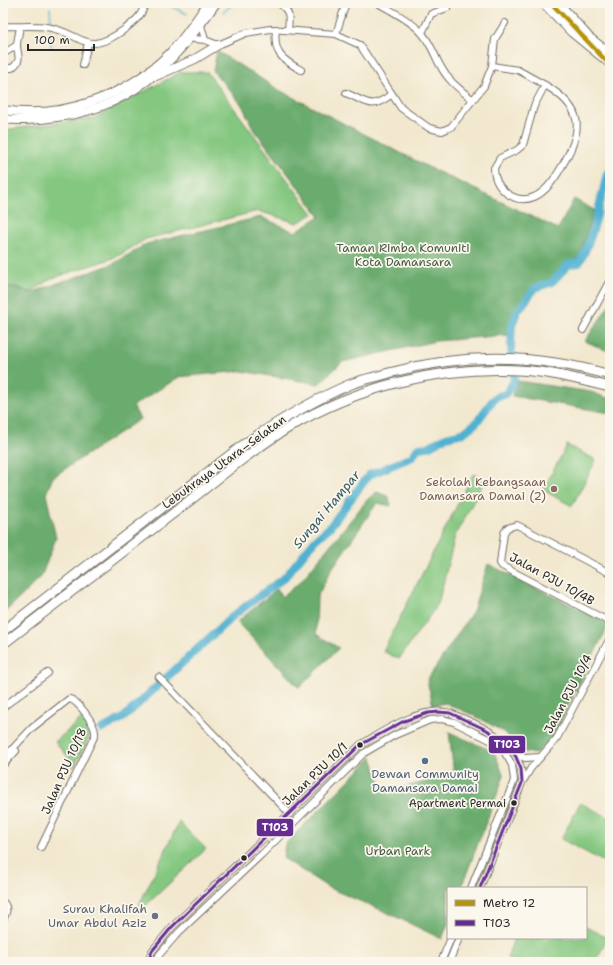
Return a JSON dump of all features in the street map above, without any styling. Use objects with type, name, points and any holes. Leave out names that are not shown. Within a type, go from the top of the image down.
[{"type":"highway","points":[[544,3],[572,32],[610,63]]},
{"type":"highway","points":[[558,3],[588,37],[610,54]]},
{"type":"highway","name":"Lebuhraya Utara–Selatan","points":[[3,631],[204,475],[277,422],[313,402],[352,384],[422,364],[466,358],[520,357],[584,367],[610,375]]},
{"type":"highway","name":"Lebuhraya Utara–Selatan","points":[[3,644],[197,495],[288,428],[357,394],[382,387],[467,370],[501,369],[520,370],[580,380],[610,387]]},
{"type":"main road","points":[[3,110],[47,112],[87,104],[126,86],[154,67],[181,40],[208,3]]},
{"type":"main road","points":[[148,80],[172,59],[191,38],[216,3]]},
{"type":"main road","points":[[3,119],[29,120],[65,117],[91,112],[123,96],[148,80],[195,59],[218,45]]},
{"type":"street","points":[[3,26],[47,27],[88,43],[105,41],[115,36],[140,15],[146,3]]},
{"type":"street","points":[[336,34],[346,3]]},
{"type":"street","points":[[378,3],[412,23],[422,33],[431,45],[441,68],[451,81],[473,100]]},
{"type":"street","points":[[280,4],[286,8],[290,14],[288,30]]},
{"type":"street","points":[[422,33],[431,14],[447,8]]},
{"type":"street","points":[[181,40],[191,38],[205,40],[218,45],[246,34],[276,29],[336,34],[360,45],[405,111],[432,129],[442,131],[451,127],[484,86],[492,66],[495,39],[505,23]]},
{"type":"street","points":[[201,25],[205,40]]},
{"type":"street","points":[[3,68],[12,68],[20,56],[17,45],[20,27]]},
{"type":"street","points":[[276,29],[275,44],[280,56],[285,62],[301,70]]},
{"type":"street","points":[[83,65],[88,43]]},
{"type":"street","points":[[3,54],[17,45]]},
{"type":"street","points":[[492,66],[518,70],[545,85],[561,95],[572,108],[577,129],[576,139],[559,171],[543,192],[527,199],[518,198],[502,190],[496,182],[494,168],[500,158],[517,150],[523,145],[534,106],[545,85]]},
{"type":"street","points":[[346,93],[372,104],[381,103],[392,94]]},
{"type":"street","points":[[583,330],[610,280]]},
{"type":"street","name":"Jalan PJU 10/4B","points":[[610,573],[517,526],[507,528],[504,533],[501,566],[608,621],[610,616]]},
{"type":"street","name":"Jalan PJU 10/4","points":[[522,783],[540,757],[557,738],[610,638]]},
{"type":"street","points":[[3,707],[48,673]]},
{"type":"street","points":[[159,677],[290,814]]},
{"type":"street","name":"Jalan PJU 10/18","points":[[3,759],[32,728],[67,700],[71,699],[75,701],[95,726],[96,733],[41,847]]},
{"type":"street","name":"Jalan PJU 10/1","points":[[148,962],[152,951],[172,927],[360,745],[395,725],[430,712],[443,711],[450,713],[498,736],[516,754],[521,769],[522,783]]},
{"type":"street","name":"Jalan PJU 10/18","points":[[3,765],[43,719]]},
{"type":"street","name":"Jalan PJU 10/1","points":[[157,962],[159,955],[179,932],[364,753],[417,724],[442,719],[469,729],[502,748],[512,765],[514,780],[471,887]]},
{"type":"street","points":[[469,729],[498,736]]},
{"type":"street","points":[[516,754],[524,758],[540,757]]},
{"type":"street","points":[[320,796],[330,774]]},
{"type":"street","points":[[480,887],[522,783]]},
{"type":"street","points":[[472,887],[486,858],[496,847]]},
{"type":"street","points":[[196,904],[220,893]]},
{"type":"street","points":[[3,902],[6,907],[3,920]]},
{"type":"street","points":[[441,962],[451,939]]},
{"type":"street","points":[[449,962],[459,939]]},
{"type":"green space","name":"Taman Rimba Komuniti Kota Damansara","points":[[217,51],[279,90],[424,165],[558,229],[574,199],[594,210],[581,252],[576,260],[563,266],[550,280],[535,286],[529,291],[513,316],[508,335],[436,341],[342,362],[319,384],[241,371],[179,377],[133,406],[140,419],[53,477],[46,494],[56,538],[41,577],[3,614],[3,288],[16,288],[30,293],[113,264],[146,244],[261,217],[295,232],[320,216],[253,128],[242,105],[213,71]]},
{"type":"green space","points":[[181,72],[207,72],[313,214],[297,223],[258,211],[146,239],[116,257],[50,279],[31,292],[16,287],[3,286],[4,130],[94,118]]},
{"type":"green space","points":[[610,304],[610,352],[585,341]]},
{"type":"green space","points":[[518,381],[591,392],[610,399],[610,413],[512,396]]},
{"type":"green space","points":[[567,445],[596,460],[572,506],[543,490]]},
{"type":"green space","points":[[473,474],[485,480],[455,536],[438,604],[399,659],[383,651]]},
{"type":"green space","points":[[377,492],[389,497],[391,506],[377,503],[331,570],[317,597],[316,634],[339,648],[299,688],[237,622],[277,589],[282,597],[301,581],[368,499]]},
{"type":"green space","points":[[488,564],[609,624],[551,740],[535,754],[521,751],[517,743],[502,731],[477,717],[446,703],[433,705],[427,680],[473,611]]},
{"type":"green space","points":[[83,717],[91,729],[91,733],[74,767],[70,765],[70,759],[55,742]]},
{"type":"green space","name":"Urban Park","points":[[449,732],[494,752],[504,776],[461,887],[447,887],[447,926],[442,939],[386,912],[329,888],[283,858],[285,844],[372,757],[383,792],[454,775]]},
{"type":"green space","points":[[580,803],[610,818],[610,865],[561,839]]},
{"type":"green space","points":[[179,822],[206,849],[143,908],[139,905]]},
{"type":"green space","points":[[587,928],[608,938],[595,962],[514,962],[507,958],[514,939],[587,939]]},
{"type":"waterway","points":[[164,3],[187,14]]},
{"type":"waterway","points":[[223,12],[235,3]]},
{"type":"waterway","points":[[50,8],[51,23]]},
{"type":"waterway","points":[[51,32],[51,47]]},
{"type":"waterway","name":"Sungai Hampar","points":[[102,729],[123,718],[234,615],[285,577],[315,540],[329,528],[369,475],[412,457],[418,448],[428,447],[446,437],[463,433],[476,423],[493,400],[498,396],[504,395],[509,390],[514,380],[511,346],[512,325],[517,312],[535,288],[552,282],[569,264],[579,263],[593,231],[607,174],[610,169]]},
{"type":"metro line","name":"12","points":[[551,3],[610,65]]},
{"type":"transit line","name":"T103","points":[[148,962],[152,951],[172,927],[360,745],[404,721],[428,713],[450,713],[487,730],[509,746],[521,769],[522,783],[480,887]]},
{"type":"place","name":"Sekolah Kebangsaan Damansara Damai (2)","points":[[554,489]]},
{"type":"place","name":"Dewan Community Damansara Damai","points":[[425,761]]},
{"type":"place","name":"Apartment Permai","points":[[514,803]]},
{"type":"place","name":"Surau Khalifah Umar Abdul Aziz","points":[[155,916]]}]
